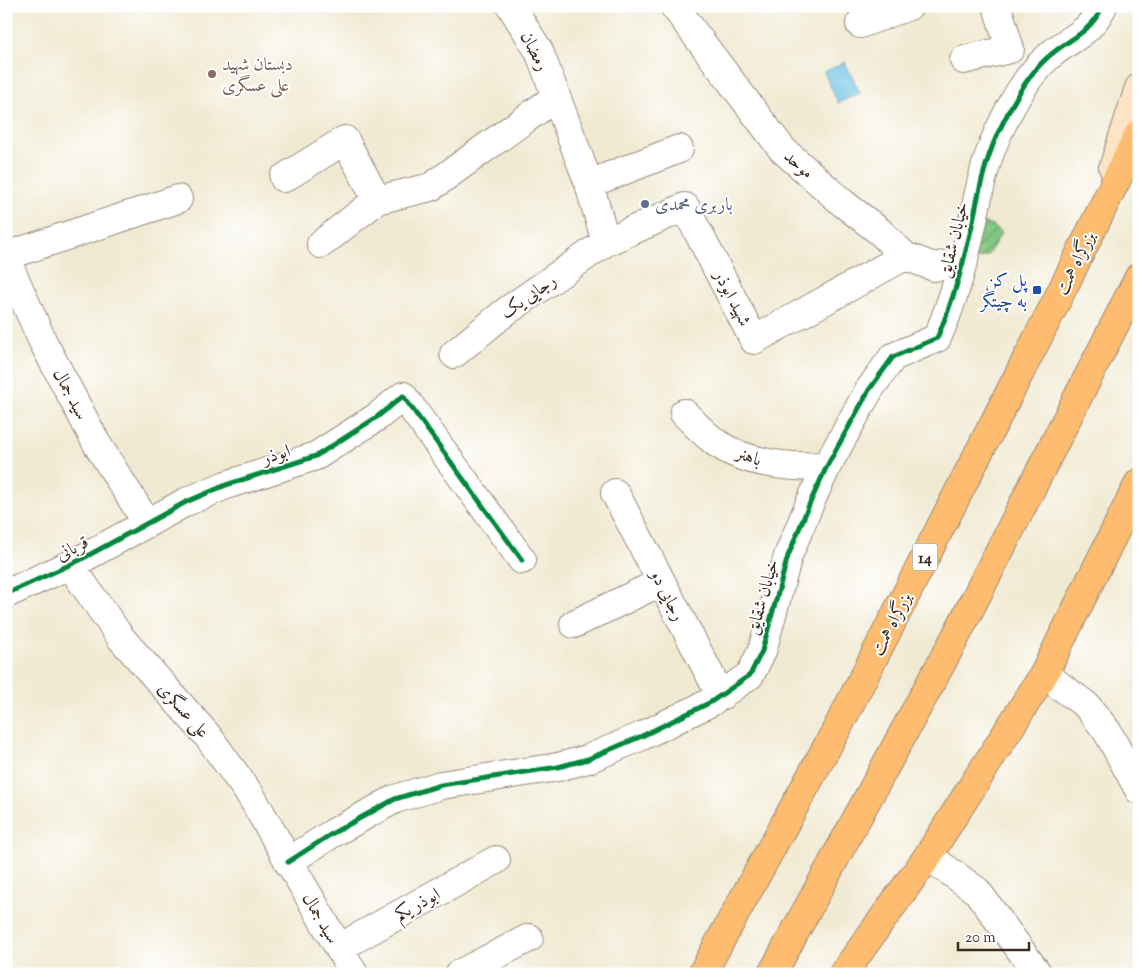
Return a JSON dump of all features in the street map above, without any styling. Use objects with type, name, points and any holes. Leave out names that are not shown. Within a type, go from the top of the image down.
[{"type":"highway","name":"بزرگراه همت","points":[[702,974],[839,725],[1139,134]]},
{"type":"highway","points":[[772,974],[956,638],[1139,277]]},
{"type":"highway","points":[[843,974],[928,856],[1044,674],[1139,483]]},
{"type":"main road","points":[[1098,217],[1139,88]]},
{"type":"street","name":"رمضان","points":[[510,6],[539,51],[556,97]]},
{"type":"street","name":"موحد","points":[[674,6],[782,148],[905,256],[934,266],[964,261]]},
{"type":"street","points":[[860,24],[909,6]]},
{"type":"street","points":[[964,60],[1010,49],[997,6]]},
{"type":"street","name":"خیابان شقایق","points":[[288,862],[333,833],[395,800],[441,785],[558,767],[588,759],[642,736],[721,696],[750,675],[762,651],[788,556],[827,466],[869,390],[893,357],[937,338],[949,312],[964,261],[980,187],[998,132],[1036,68],[1050,55],[1084,32],[1096,20],[1103,6]]},
{"type":"street","points":[[320,244],[377,200],[431,187],[556,97],[589,184],[606,242]]},
{"type":"street","points":[[284,178],[345,140],[377,200]]},
{"type":"street","points":[[589,184],[679,149]]},
{"type":"street","points":[[6,258],[178,199]]},
{"type":"street","name":"شهید ابوذر","points":[[606,242],[685,207],[754,340],[905,256]]},
{"type":"street","name":"رجایی یک","points":[[454,354],[504,313],[606,242]]},
{"type":"street","name":"سید جمال","points":[[6,258],[52,359],[98,444],[147,523]]},
{"type":"street","name":"ابوذر","points":[[147,523],[226,485],[316,456],[378,417],[403,396],[522,560]]},
{"type":"street","name":"باهنر","points":[[684,413],[716,443],[758,462],[805,468],[827,466]]},
{"type":"street","name":"رجایی دو","points":[[615,493],[721,696]]},
{"type":"street","name":"قربانی","points":[[6,594],[70,565],[147,523]]},
{"type":"street","name":"علی عسگری","points":[[70,565],[121,638],[207,735],[251,796],[288,862]]},
{"type":"street","points":[[574,624],[661,582]]},
{"type":"street","points":[[1044,674],[1086,705],[1107,731],[1139,790]]},
{"type":"street","points":[[928,856],[976,891],[1038,974]]},
{"type":"street","name":"ابوذر یکم","points":[[339,948],[496,860]]},
{"type":"street","name":"سید جمال","points":[[288,862],[354,974]]},
{"type":"street","points":[[459,974],[529,938]]},
{"type":"green space","points":[[979,221],[995,227],[1001,233],[988,255],[976,260]]},
{"type":"water","points":[[845,62],[860,93],[838,103],[824,72]]},
{"type":"cycle path","points":[[288,862],[333,833],[395,799],[441,785],[558,767],[588,759],[642,736],[711,702],[750,675],[762,651],[788,556],[809,505],[827,466],[869,390],[893,357],[937,338],[958,280],[986,165],[993,144],[1019,92],[1048,57],[1091,24],[1103,6]]},
{"type":"cycle path","points":[[6,594],[78,561],[186,502],[226,485],[316,456],[377,417],[403,396],[522,560]]},
{"type":"place","name":"دبستان شهید علی عسگری","points":[[212,74]]},
{"type":"place","name":"باربری محمدی","points":[[645,204]]},
{"type":"place","name":"پل کن به چیتگر","points":[[1037,290]]}]
